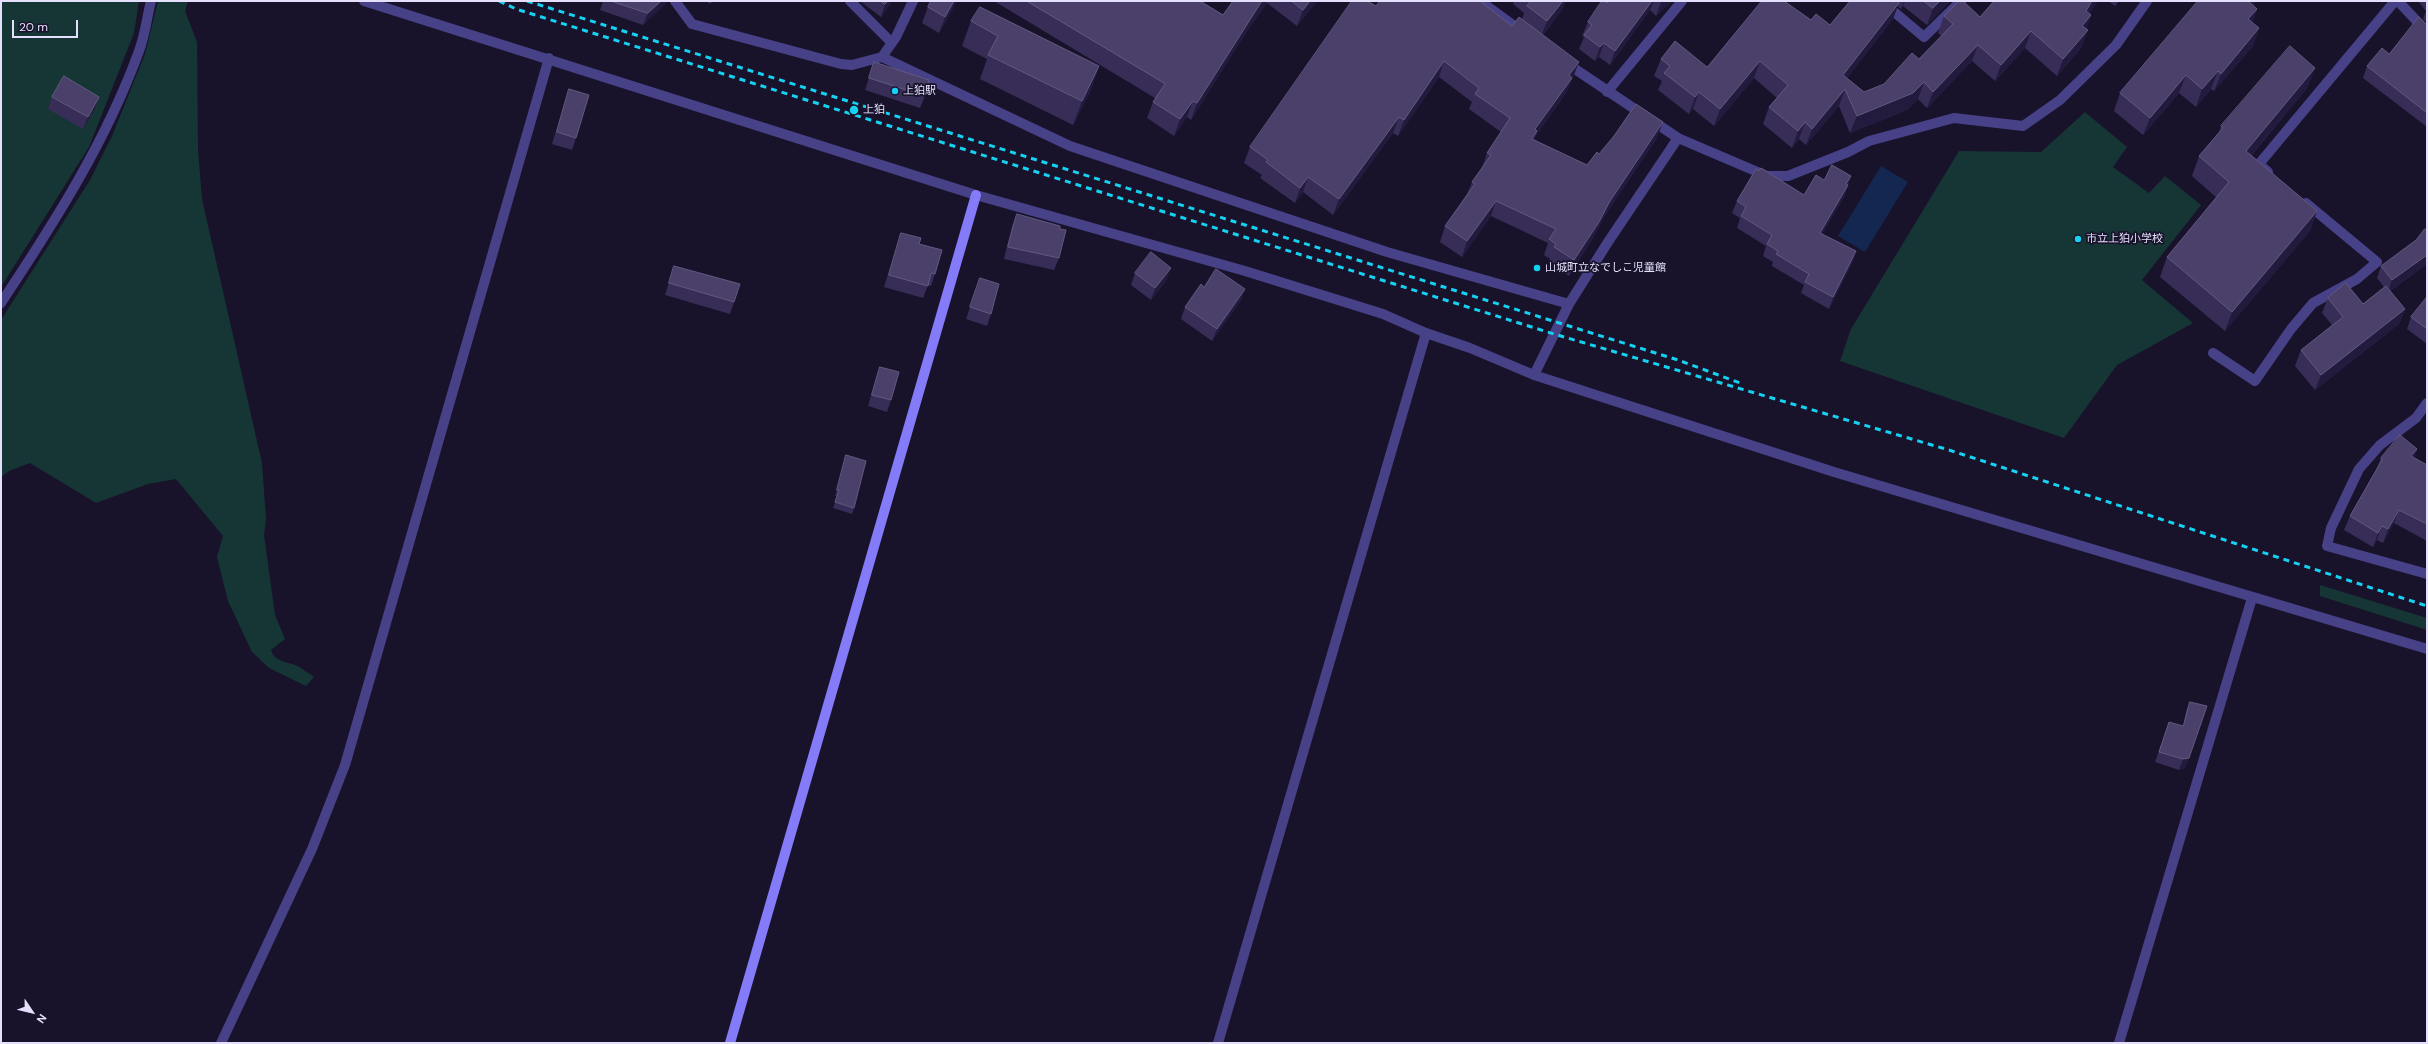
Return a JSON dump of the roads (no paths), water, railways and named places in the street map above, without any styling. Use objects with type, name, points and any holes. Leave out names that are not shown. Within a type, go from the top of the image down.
[{"type":"street","points":[[1,303],[57,217],[96,149],[139,50],[151,1]]},
{"type":"street","points":[[364,1],[549,58],[976,196],[1252,273],[1383,314],[1426,333],[1470,348],[1534,375],[1834,472],[2427,649]]},
{"type":"street","points":[[675,1],[692,24],[841,64],[852,64],[882,56],[892,43],[913,1]]},
{"type":"street","points":[[850,1],[892,43]]},
{"type":"street","points":[[1480,1],[1535,41]]},
{"type":"street","points":[[1607,92],[1682,1]]},
{"type":"street","points":[[1881,1],[1924,37],[1961,1]]},
{"type":"street","points":[[1555,55],[1607,92],[1678,138],[1704,147],[1756,173],[1778,177],[1788,176],[1848,152],[1869,141],[1954,118],[2023,126],[2060,100],[2116,45],[2147,1]]},
{"type":"street","points":[[2277,179],[2259,164],[2397,1],[2427,32]]},
{"type":"street","points":[[882,56],[1070,146],[1387,252],[1569,304]]},
{"type":"street","points":[[221,1043],[312,849],[345,765],[549,58]]},
{"type":"street","points":[[1534,375],[1569,304],[1608,242],[1678,138]]},
{"type":"street","points":[[730,1043],[976,196]]},
{"type":"street","points":[[2213,353],[2255,381],[2291,329],[2313,303],[2357,279],[2377,262],[2300,198]]},
{"type":"street","points":[[1218,1043],[1426,333]]},
{"type":"street","points":[[2427,403],[2416,418],[2380,445],[2359,469],[2331,528],[2326,546],[2427,574]]},
{"type":"street","points":[[2119,1043],[2252,598]]},
{"type":"water","points":[[1881,166],[1908,182],[1865,252],[1838,236]]},
{"type":"railway","points":[[499,1],[516,9],[1554,334],[1949,450],[2427,606]]},
{"type":"railway","points":[[527,1],[1678,360],[1740,383]]},
{"type":"place","name":"上狛駅","points":[[895,91]]},
{"type":"place","name":"上狛","points":[[854,110]]},
{"type":"place","name":"市立上狛小学校","points":[[2078,239]]},
{"type":"place","name":"山城町立なでしこ児童館","points":[[1537,268]]}]
